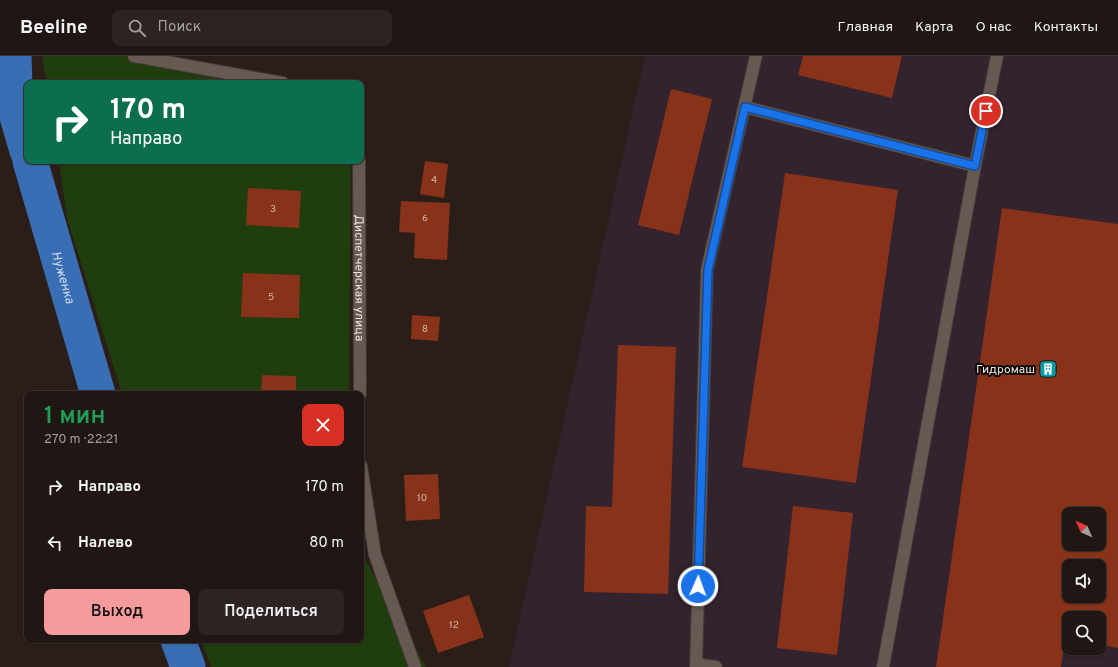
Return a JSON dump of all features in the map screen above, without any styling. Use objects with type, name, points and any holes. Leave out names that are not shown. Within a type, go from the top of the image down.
[{"type":"street","points":[[134,56],[266,80]]},
{"type":"street","points":[[716,667],[696,666],[708,270],[756,56]]},
{"type":"street","points":[[883,667],[975,166],[997,56]]},
{"type":"street","points":[[745,107],[975,166]]},
{"type":"street","name":"Диспетчерская улица","points":[[359,164],[360,391]]},
{"type":"street","points":[[364,485],[375,555],[415,667]]},
{"type":"shaded area","points":[[645,56],[1118,56],[1118,667],[509,667]]},
{"type":"green space","points":[[42,56],[172,56],[281,80],[46,80]]},
{"type":"green space","points":[[59,164],[351,164],[349,391],[121,391],[67,218]]},
{"type":"green space","points":[[364,557],[426,667],[211,667],[202,643],[364,643]]},
{"type":"building","points":[[803,56],[902,56],[892,98],[798,75]]},
{"type":"building","points":[[671,89],[712,99],[679,235],[638,225]]},
{"type":"building","points":[[425,161],[448,164],[444,198],[420,194]]},
{"type":"building","points":[[785,173],[898,190],[856,483],[742,467]]},
{"type":"building","points":[[248,188],[301,191],[299,228],[246,225]]},
{"type":"building","points":[[401,201],[450,203],[447,260],[414,258],[415,233],[399,232]]},
{"type":"building","name":"Гидромаш","points":[[1002,208],[1118,224],[1118,648],[1106,646],[1106,611],[1062,611],[1063,655],[1061,667],[936,667]]},
{"type":"building","points":[[243,273],[300,275],[299,318],[241,317]]},
{"type":"building","points":[[412,315],[440,317],[438,341],[411,339]]},
{"type":"building","points":[[618,345],[676,347],[668,594],[584,592],[586,506],[612,507]]},
{"type":"building","points":[[262,375],[296,376],[296,391],[261,391]]},
{"type":"building","points":[[438,474],[440,519],[406,521],[404,475]]},
{"type":"building","points":[[793,506],[853,513],[837,655],[777,648]]},
{"type":"building","points":[[469,595],[484,637],[438,653],[423,611]]},
{"type":"waterway","name":"Нуженка","points":[[14,56],[16,113],[24,141]]},
{"type":"waterway","name":"Нуженка","points":[[31,164],[97,391]]},
{"type":"waterway","name":"Нуженка","points":[[179,643],[188,667]]},
{"type":"place","name":"Гидромаш","points":[[1048,369]]},
{"type":"route","points":[[698,586],[708,270],[745,107],[975,166],[986,111]]}]
